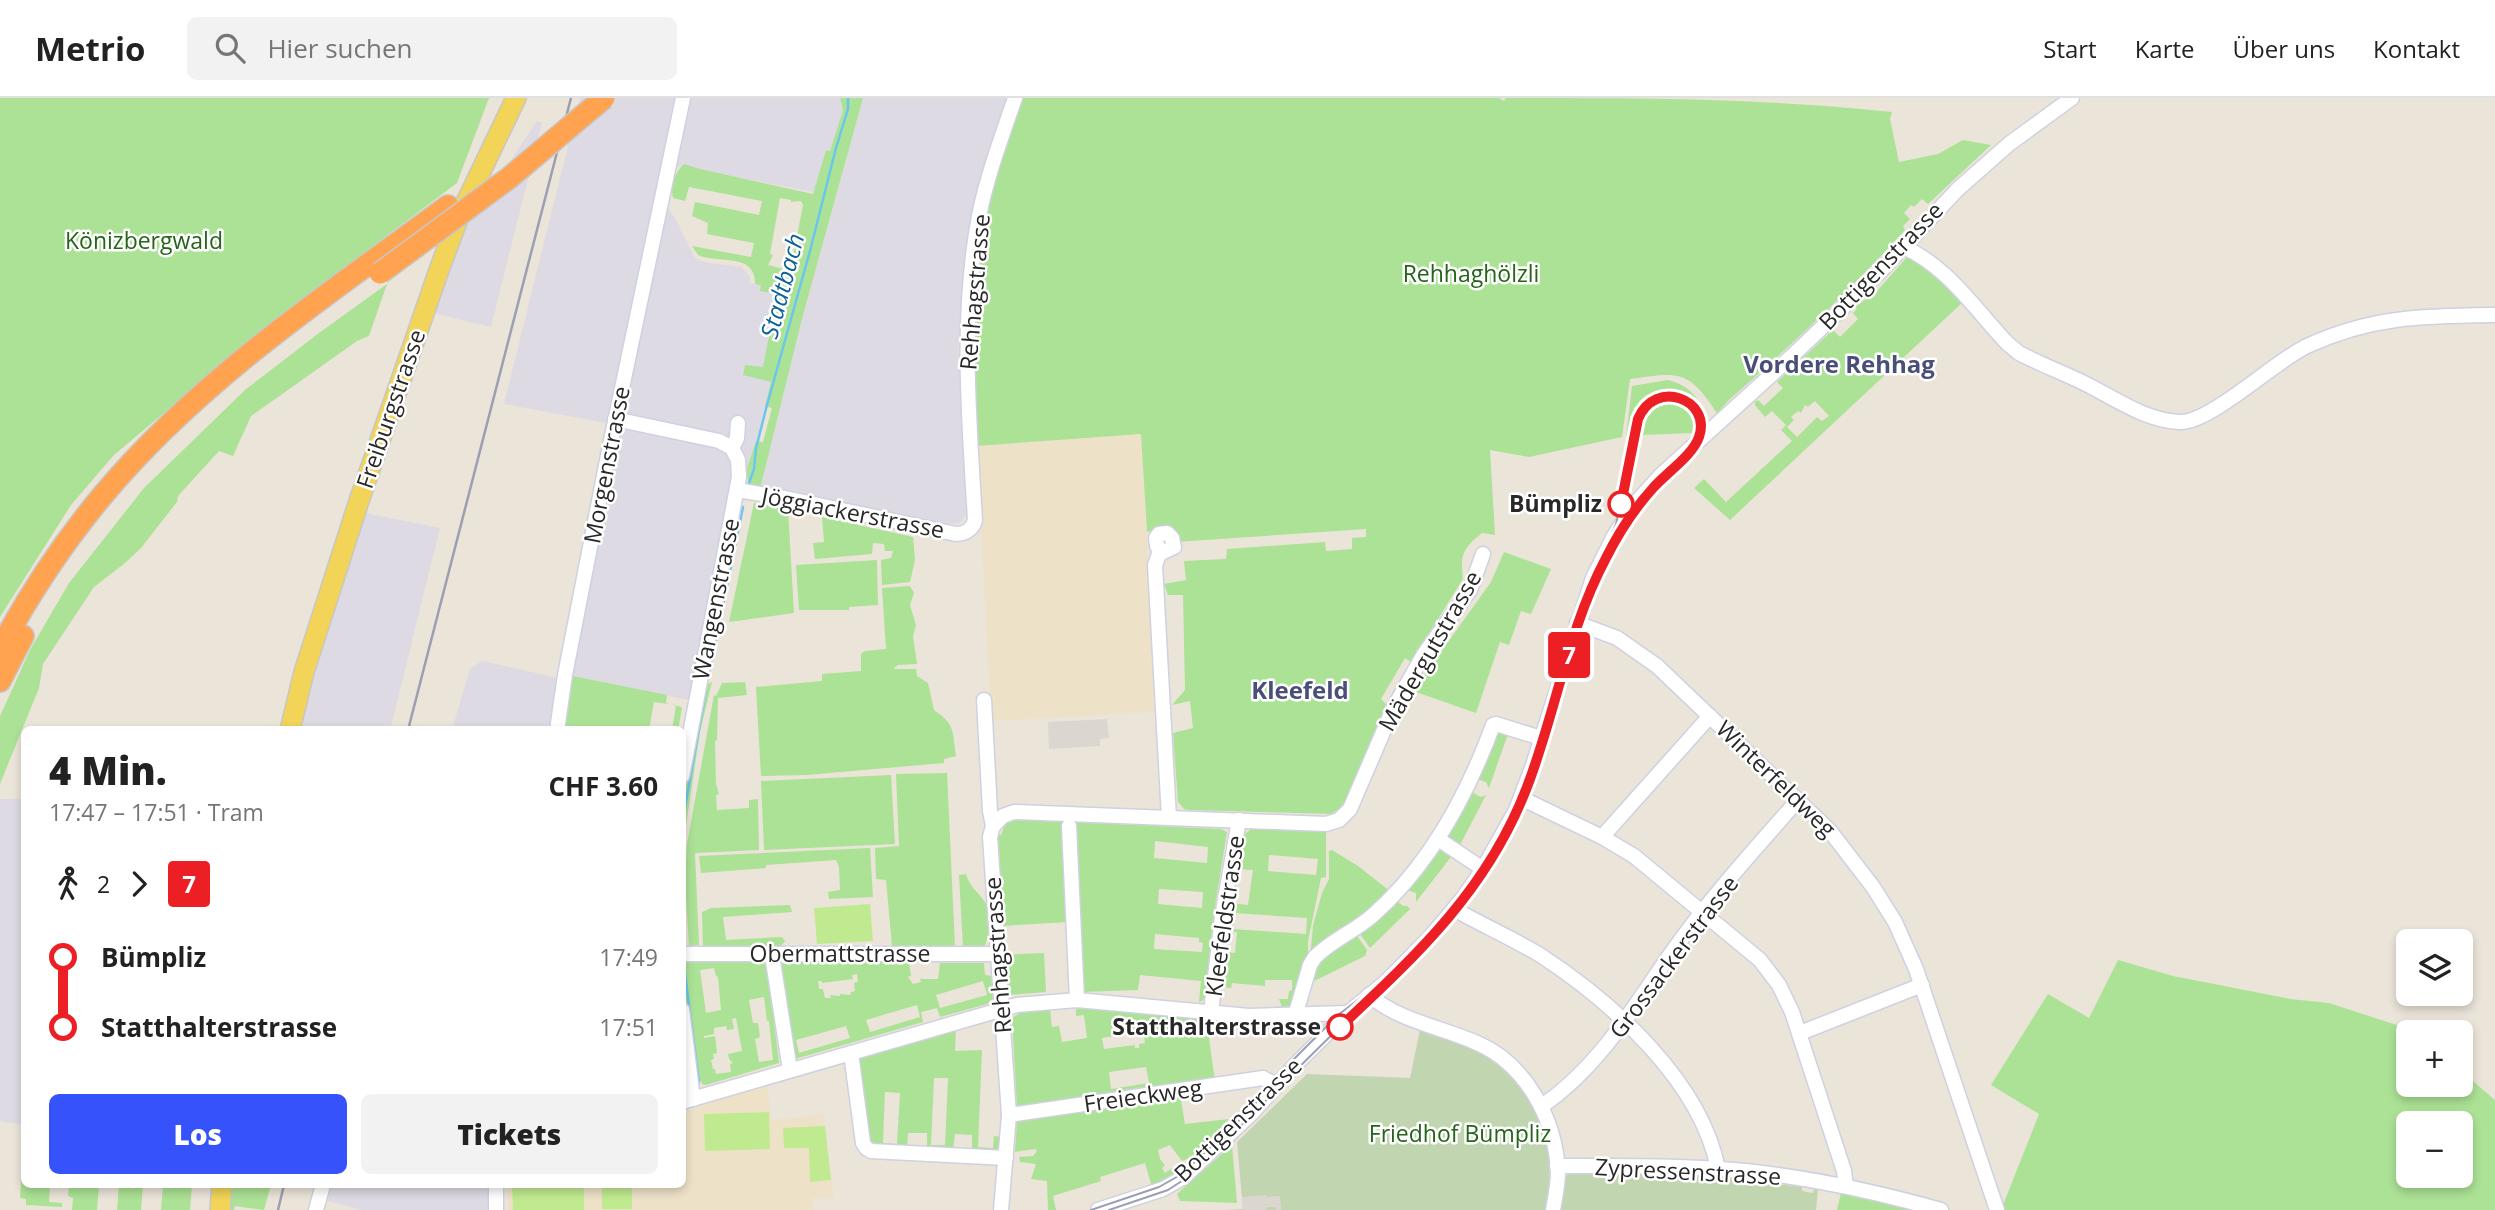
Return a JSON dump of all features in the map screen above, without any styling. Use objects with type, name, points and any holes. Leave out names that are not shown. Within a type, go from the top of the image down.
[{"type":"highway","points":[[0,649],[55,557],[87,514],[139,454],[199,397],[251,354],[492,173],[583,98]]},
{"type":"highway","points":[[0,681],[25,632],[82,544],[131,483],[187,427],[229,390],[380,273],[509,178],[604,98]]},
{"type":"main road","name":"Freiburgstrasse","points":[[291,726],[304,673],[359,501],[438,272],[458,219],[516,98]]},
{"type":"main road","points":[[220,1210],[222,1188]]},
{"type":"street","name":"Morgenstrasse","points":[[558,726],[615,419],[683,98]]},
{"type":"street","name":"Rehhagstrasse","points":[[968,531],[975,520],[966,352],[974,260],[979,215],[1015,98]]},
{"type":"street","name":"Bottigenstrasse","points":[[1098,1210],[1158,1191],[1179,1181],[1251,1114],[1348,1013],[1405,964],[1454,909],[1483,869],[1521,798],[1577,623],[1604,554],[1643,494],[1671,465],[1791,357],[1976,172],[2072,98]]},
{"type":"street","points":[[1903,247],[1936,266],[2019,353],[2135,410],[2180,422],[2199,418],[2304,347],[2349,329],[2407,317],[2495,314]]},
{"type":"street","points":[[615,419],[719,441],[732,448]]},
{"type":"street","name":"Wangenstrasse","points":[[686,755],[737,490],[739,465],[732,448],[737,438],[737,424]]},
{"type":"street","name":"Jöggiackerstrasse","points":[[737,490],[946,533],[959,534],[968,531]]},
{"type":"street","points":[[1162,552],[1155,565],[1169,818]]},
{"type":"street","name":"Mädergutstrasse","points":[[993,826],[1003,816],[1014,812],[1326,824],[1339,820],[1348,812],[1393,709],[1424,654],[1470,590],[1483,554]]},
{"type":"street","name":"Winterfeldweg","points":[[1577,623],[1617,638],[1639,652],[1710,716],[1840,842],[1873,887],[1907,946],[1922,985],[1997,1210]]},
{"type":"street","name":"Rehhagstrasse","points":[[984,700],[993,826],[990,837],[1009,1115],[1001,1210]]},
{"type":"street","points":[[1602,837],[1710,716]]},
{"type":"street","points":[[1295,1016],[1310,965],[1315,957],[1385,905],[1412,876],[1438,838],[1471,777],[1493,725],[1541,738]]},
{"type":"street","points":[[1521,798],[1625,849],[1703,911],[1766,967],[1785,995],[1800,1033],[1844,1171],[1846,1186]]},
{"type":"street","name":"Grossackerstrasse","points":[[1542,1106],[1586,1070],[1625,1023],[1703,911],[1798,800]]},
{"type":"street","name":"Kleefeldstrasse","points":[[1211,1012],[1222,917],[1239,820]]},
{"type":"street","points":[[1069,826],[1077,1000]]},
{"type":"street","points":[[1438,838],[1483,869]]},
{"type":"street","points":[[1454,909],[1539,954],[1625,1023],[1655,1054],[1692,1101],[1710,1137],[1718,1168]]},
{"type":"street","name":"Obermattstrasse","points":[[686,954],[998,954]]},
{"type":"street","points":[[772,955],[790,1070]]},
{"type":"street","points":[[1800,1033],[1922,985]]},
{"type":"street","points":[[1369,995],[1394,1013],[1489,1049],[1518,1073],[1542,1106],[1552,1134],[1557,1166],[1553,1210]]},
{"type":"street","points":[[686,1071],[688,1101],[1017,1005],[1077,1000],[1249,1016],[1348,1013]]},
{"type":"street","points":[[851,1053],[863,1143],[866,1148],[871,1151],[1006,1158]]},
{"type":"street","name":"Freieckweg","points":[[1009,1115],[1263,1078],[1276,1085]]},
{"type":"street","name":"Zypressenstrasse","points":[[1557,1166],[1718,1168],[1846,1186],[1941,1210]]},
{"type":"street","points":[[316,1210],[322,1188]]},
{"type":"street","points":[[496,1188],[496,1210]]},
{"type":"shaded area","points":[[580,98],[676,98],[606,423],[504,404]]},
{"type":"shaded area","points":[[687,98],[840,98],[843,110],[830,151],[826,150],[814,192],[671,165]]},
{"type":"shaded area","points":[[863,98],[1012,98],[978,206],[971,219],[974,227],[962,340],[958,347],[967,514],[960,523],[947,524],[946,527],[760,489],[802,319]]},
{"type":"shaded area","points":[[537,121],[542,123],[491,327],[429,312],[466,227]]},
{"type":"shaded area","points":[[661,208],[669,210],[675,218],[695,258],[703,262],[742,267],[750,277],[750,283],[793,292],[753,455],[745,474],[735,484],[689,700],[568,675]]},
{"type":"shaded area","points":[[1141,434],[1156,712],[991,721],[977,446]]},
{"type":"shaded area","points":[[360,512],[440,528],[391,726],[297,726]]},
{"type":"shaded area","points":[[482,661],[562,679],[555,726],[453,726],[470,669]]},
{"type":"shaded area","points":[[1107,719],[1109,738],[1100,739],[1100,746],[1049,749],[1048,722]]},
{"type":"shaded area","points":[[0,799],[21,799],[21,1124],[0,1121]]},
{"type":"shaded area","points":[[767,1083],[771,1120],[823,1114],[834,1198],[812,1198],[814,1210],[507,1210],[507,1188],[686,1188],[686,1110],[696,1108],[699,1103]]},
{"type":"shaded area","points":[[331,1188],[490,1188],[493,1210],[362,1210],[328,1201]]},
{"type":"shaded area","points":[[1280,1196],[1281,1210],[1267,1207],[1266,1210],[1243,1210],[1242,1197]]},
{"type":"green space","name":"Könizbergwald","points":[[0,98],[489,98],[457,183],[274,320],[114,455],[71,505],[0,617]]},
{"type":"green space","points":[[840,98],[863,98],[802,319],[760,489],[750,485],[745,474],[756,441],[763,442],[772,408],[765,406],[771,382],[743,375],[745,365],[763,367],[777,294],[760,291],[761,285],[755,284],[754,274],[743,263],[698,255],[692,246],[751,257],[754,243],[707,234],[708,223],[692,216],[695,202],[759,215],[762,201],[689,187],[685,201],[673,198],[673,184],[684,164],[813,194],[826,150],[830,151],[843,110]],"holes":[[[780,198],[801,201],[803,205],[791,267],[787,270],[768,265],[773,255],[770,254]]]},
{"type":"green space","name":"Rehhaghölzli","points":[[1019,98],[1499,98],[1504,101],[1506,98],[1603,98],[1748,101],[1892,112],[1890,119],[1899,162],[1938,154],[1963,140],[1991,145],[1928,204],[1922,199],[1914,207],[1911,205],[1904,213],[1910,219],[1903,226],[1905,230],[1884,253],[1717,413],[1698,388],[1681,377],[1660,375],[1630,379],[1622,437],[1529,457],[1490,450],[1495,535],[1482,533],[1467,548],[1462,564],[1463,579],[1411,662],[1405,658],[1381,699],[1387,705],[1343,806],[1331,814],[1189,810],[1184,809],[1178,802],[1173,733],[1193,728],[1190,701],[1172,705],[1185,690],[1183,595],[1168,595],[1164,584],[1186,580],[1184,561],[1226,559],[1227,549],[1325,542],[1326,551],[1352,549],[1352,538],[1366,537],[1366,529],[1175,542],[1159,528],[1147,532],[1141,434],[976,446],[972,371],[980,249],[984,217]]},
{"type":"green space","points":[[1908,256],[1914,257],[1964,301],[1730,520],[1694,488],[1704,479],[1726,502],[1792,441],[1781,430],[1786,425],[1772,411],[1765,417],[1755,402],[1758,400],[1764,406],[1783,388],[1777,382],[1833,330],[1840,337],[1858,319],[1853,313],[1857,309],[1855,307],[1877,291]],"holes":[[[1815,401],[1829,416],[1822,421],[1817,417],[1797,437],[1787,427],[1794,420],[1791,417],[1798,411],[1801,413],[1805,405],[1808,407]]]},
{"type":"green space","points":[[387,284],[369,336],[357,341],[251,416],[233,456],[219,451],[178,496],[177,502],[141,548],[94,587],[43,664],[39,688],[24,726],[21,726],[21,732],[0,784],[0,716],[30,650],[69,583],[144,488],[245,390]]},
{"type":"green space","points":[[1668,380],[1694,394],[1708,420],[1705,423],[1695,404],[1687,397],[1668,391],[1658,392],[1640,404],[1629,436],[1626,437],[1632,386]]},
{"type":"green space","points":[[1674,400],[1691,410],[1698,429],[1693,433],[1643,435],[1651,411],[1660,403]]},
{"type":"green space","points":[[754,503],[788,509],[794,613],[729,622]]},
{"type":"green space","points":[[822,517],[913,537],[915,560],[910,582],[882,585],[881,560],[891,558],[893,551],[885,551],[884,544],[873,543],[872,554],[815,559],[813,543],[824,542]]},
{"type":"green space","points":[[1504,552],[1551,569],[1531,614],[1521,611],[1509,645],[1500,642],[1476,713],[1413,691],[1491,582]]},
{"type":"green space","points":[[877,560],[878,605],[849,607],[849,610],[799,610],[796,565]]},
{"type":"green space","points":[[910,586],[914,593],[910,605],[916,625],[913,636],[917,664],[898,665],[893,669],[916,669],[917,676],[928,683],[934,710],[952,729],[956,756],[944,759],[944,763],[807,775],[761,776],[756,687],[822,681],[822,674],[861,671],[861,654],[865,651],[886,649],[882,588]]},
{"type":"green space","points":[[573,676],[667,695],[666,703],[671,704],[654,702],[650,726],[566,726]]},
{"type":"green space","points":[[712,682],[700,732],[686,825],[686,770],[700,688]]},
{"type":"green space","points":[[745,682],[747,695],[718,698],[715,741],[716,784],[719,794],[716,795],[717,810],[749,808],[749,800],[758,799],[759,850],[695,853],[699,945],[689,946],[687,844],[714,695],[716,696],[722,683]]},
{"type":"green space","points":[[676,706],[681,707],[679,726],[673,726]]},
{"type":"green space","points":[[1494,730],[1509,731],[1489,788],[1486,782],[1480,780],[1475,783]]},
{"type":"green space","points":[[947,773],[955,947],[892,946],[886,880],[876,879],[875,848],[899,846],[896,774]]},
{"type":"green space","points":[[891,775],[895,844],[764,850],[761,781]]},
{"type":"green space","points":[[1472,790],[1481,797],[1486,795],[1458,849],[1445,839]]},
{"type":"green space","points":[[1014,820],[1063,822],[1068,922],[1001,926],[996,835],[1001,835],[1005,824]]},
{"type":"green space","points":[[1073,822],[1221,829],[1227,832],[1213,919],[1205,997],[1202,1001],[1199,1002],[1201,981],[1140,975],[1138,990],[1083,992]],"holes":[[[1155,841],[1208,847],[1207,863],[1154,858]],[[1159,889],[1203,892],[1202,908],[1158,904]],[[1155,934],[1199,938],[1199,942],[1203,943],[1202,952],[1154,949]]]},
{"type":"green space","points":[[1251,829],[1326,832],[1326,877],[1321,878],[1308,941],[1308,961],[1291,1006],[1282,1007],[1279,999],[1288,999],[1292,980],[1265,980],[1265,986],[1232,983],[1231,988],[1222,987],[1226,952],[1235,953],[1237,932],[1228,931],[1232,903],[1248,905],[1253,870],[1238,869],[1244,835]],"holes":[[[1269,855],[1318,859],[1316,875],[1268,871]],[[1234,913],[1307,918],[1306,934],[1233,929]]]},
{"type":"green space","points":[[1437,847],[1454,853],[1416,902],[1416,893],[1404,889]]},
{"type":"green space","points":[[870,848],[873,897],[829,899],[828,892],[840,890],[836,860],[701,873],[699,856]]},
{"type":"green space","points":[[1332,850],[1391,892],[1310,959],[1313,926],[1322,893],[1329,879],[1329,851]]},
{"type":"green space","points":[[966,874],[987,906],[988,931],[984,947],[963,947],[959,875]]},
{"type":"green space","points":[[1400,898],[1399,903],[1410,909],[1370,948],[1358,931]]},
{"type":"green space","points":[[870,904],[873,941],[817,944],[814,908]]},
{"type":"green space","points":[[790,905],[792,912],[723,917],[726,940],[782,937],[785,941],[781,946],[703,946],[702,912],[711,908]]},
{"type":"green space","points":[[1355,933],[1367,950],[1365,956],[1308,984],[1314,966]]},
{"type":"green space","points":[[1044,953],[1046,992],[1009,995],[1002,955]]},
{"type":"green space","points":[[2118,960],[2173,976],[2290,999],[2329,1003],[2396,1025],[2396,1097],[2473,1097],[2473,1081],[2495,1100],[2495,1210],[2001,1210],[2039,1114],[1991,1085],[2048,994],[2089,1018]]},
{"type":"green space","points":[[687,962],[765,964],[779,1063],[702,1084],[701,1081],[696,1082],[686,1015]],"holes":[[[714,968],[721,1010],[706,1013],[700,970]],[[764,997],[773,1060],[759,1062],[755,1039],[760,1037],[758,1023],[753,1023],[749,1000]],[[736,1018],[742,1051],[728,1054],[733,1063],[730,1064],[731,1072],[716,1074],[711,1060],[714,1059],[713,1054],[717,1053],[715,1036],[704,1036],[714,1034],[714,1028],[726,1026],[727,1030],[734,1029],[732,1019]]]},
{"type":"green space","points":[[786,962],[909,962],[911,976],[908,977],[913,984],[921,982],[920,979],[938,979],[940,963],[984,963],[985,975],[993,976],[993,999],[987,1004],[940,1017],[937,1008],[921,1012],[923,1022],[795,1059],[780,965]],"holes":[[[857,974],[858,982],[854,983],[855,991],[850,995],[830,995],[831,998],[825,998],[823,989],[819,989],[818,981],[822,983],[853,979],[852,975]],[[983,981],[987,995],[940,1008],[936,995]],[[917,1005],[920,1017],[870,1032],[866,1020]],[[846,1026],[850,1038],[799,1053],[796,1040]]]},
{"type":"green space","points":[[1076,1005],[1206,1017],[1215,1081],[1017,1109],[1012,1018],[1020,1013],[1050,1009],[1052,1027],[1059,1026],[1062,1042],[1087,1038],[1084,1015],[1076,1016]],"holes":[[[1143,1031],[1145,1043],[1139,1044],[1139,1048],[1135,1048],[1135,1045],[1104,1049],[1102,1038]],[[1146,1067],[1149,1083],[1111,1089],[1109,1072]]]},
{"type":"green space","points":[[956,1027],[955,1051],[982,1050],[978,1147],[993,1148],[994,1136],[1000,1137],[998,1152],[972,1152],[972,1135],[955,1134],[953,1151],[927,1150],[927,1133],[908,1133],[907,1150],[869,1147],[856,1058]],"holes":[[[934,1078],[948,1078],[945,1145],[931,1145]],[[885,1092],[900,1093],[897,1144],[883,1143]]]},
{"type":"green space","name":"Friedhof Bümpliz","points":[[1420,1030],[1475,1050],[1502,1069],[1525,1094],[1541,1125],[1549,1157],[1545,1210],[1225,1210],[1243,1209],[1237,1142],[1307,1074],[1410,1078]]},
{"type":"green space","points":[[1180,1094],[1185,1124],[1229,1119],[1221,1127],[1223,1129],[1197,1155],[1182,1161],[1170,1145],[1158,1150],[1165,1165],[1162,1168],[1165,1173],[1172,1168],[1177,1174],[1152,1187],[1145,1163],[1053,1196],[1056,1210],[1048,1210],[1047,1181],[1031,1179],[1036,1164],[1020,1162],[1019,1157],[1033,1156],[1036,1149],[1015,1152],[1017,1120]]},
{"type":"green space","points":[[769,1112],[770,1149],[705,1151],[704,1114]]},
{"type":"green space","points":[[825,1126],[831,1180],[810,1182],[809,1148],[784,1148],[783,1128]]},
{"type":"green space","points":[[1232,1145],[1237,1203],[1180,1201],[1177,1194]]},
{"type":"green space","name":"Friedhof Bümpliz","points":[[1571,1173],[1716,1176],[1802,1187],[1802,1191],[1813,1193],[1814,1189],[1818,1189],[1816,1210],[1561,1210],[1565,1177]]},
{"type":"green space","points":[[21,1183],[21,1188],[50,1188],[49,1202],[62,1203],[62,1207],[26,1205],[26,1199],[20,1198]]},
{"type":"green space","points":[[69,1188],[99,1188],[97,1210],[72,1210],[73,1198],[68,1196]]},
{"type":"green space","points":[[119,1188],[143,1188],[141,1210],[117,1210]]},
{"type":"green space","points":[[163,1188],[192,1188],[190,1210],[161,1210]]},
{"type":"green space","points":[[229,1188],[270,1188],[264,1210],[235,1206],[234,1210],[227,1210]]},
{"type":"green space","points":[[512,1188],[584,1188],[584,1210],[513,1210]]},
{"type":"green space","points":[[602,1188],[632,1188],[632,1209],[602,1209]]},
{"type":"green space","points":[[1841,1193],[1915,1210],[1837,1210]]},
{"type":"waterway","name":"Stadtbach","points":[[749,483],[767,405],[848,109],[848,98]]},
{"type":"waterway","name":"Stadtbach","points":[[712,660],[743,507]]},
{"type":"waterway","name":"Stadtbach","points":[[686,802],[706,690]]},
{"type":"waterway","name":"Stadtbach","points":[[686,981],[699,1082]]},
{"type":"tram line","name":"7","points":[[1340,1027],[1445,924],[1475,886],[1507,833],[1535,766],[1595,579],[1627,520],[1653,487],[1696,444],[1700,429],[1698,416],[1682,398],[1659,397],[1643,409],[1638,419],[1621,504]]},
{"type":"tram line","points":[[1091,1210],[1159,1187],[1182,1174],[1248,1112],[1284,1069],[1338,1015],[1403,962],[1471,884],[1503,831],[1524,784],[1585,592],[1616,524],[1640,415],[1649,404],[1660,398],[1672,397],[1692,406],[1701,428],[1697,441],[1632,514],[1607,557],[1572,648],[1527,790],[1506,835],[1471,890],[1410,959],[1191,1175],[1168,1190],[1109,1210]]},
{"type":"railway","points":[[409,726],[571,98]]},
{"type":"railway","points":[[278,1210],[283,1188]]},
{"type":"place","name":"Bümpliz","points":[[1621,504]]},
{"type":"place","name":"Statthalterstrasse","points":[[1340,1027]]},
{"type":"district","name":"Vordere Rehhag","points":[[1839,365]]},
{"type":"district","name":"Kleefeld","points":[[1300,691]]}]
